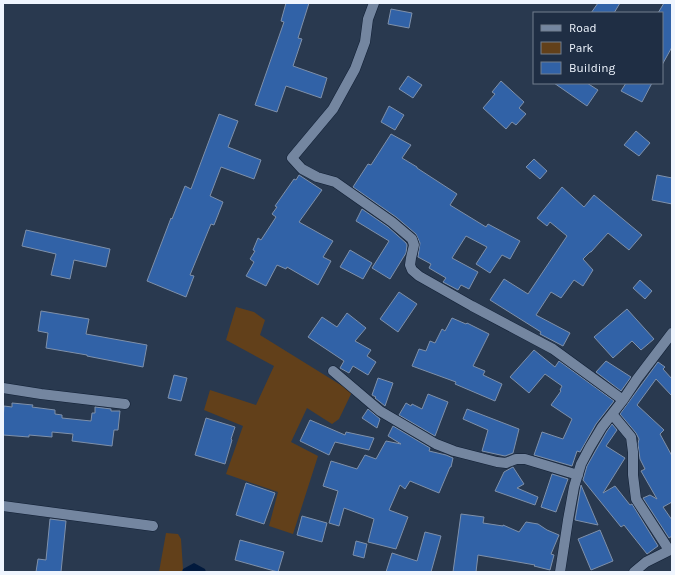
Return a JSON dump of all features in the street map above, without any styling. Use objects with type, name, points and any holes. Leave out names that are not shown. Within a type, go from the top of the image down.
[{"type":"street","points":[[374,3],[368,19],[365,42],[355,69],[333,108],[292,158],[302,169],[317,177],[335,182],[392,222],[412,239],[414,245],[410,265],[412,270],[419,276],[553,349],[622,400]]},
{"type":"street","points":[[560,572],[574,487],[590,447],[602,427],[672,334]]},
{"type":"street","points":[[333,372],[380,411],[436,444],[454,451],[506,463],[516,459],[525,459],[578,475]]},
{"type":"street","points":[[3,388],[125,404]]},
{"type":"street","points":[[612,414],[631,437],[636,499],[670,550],[646,562],[634,572]]},
{"type":"street","points":[[3,506],[153,526]]},
{"type":"green space","points":[[236,307],[254,312],[265,320],[260,335],[352,392],[339,419],[332,424],[307,408],[291,442],[318,456],[293,534],[269,526],[278,492],[226,474],[243,426],[204,410],[210,390],[256,405],[274,366],[226,340]]},
{"type":"green space","points":[[166,533],[178,534],[181,539],[182,572],[159,572]]},
{"type":"water","points":[[194,563],[205,569],[206,572],[182,572],[183,569]]},
{"type":"building","points":[[286,3],[309,3],[298,38],[302,39],[293,66],[327,78],[321,98],[286,86],[277,112],[255,105],[284,22],[281,21]]},
{"type":"building","points":[[598,3],[620,3],[615,12],[592,12]]},
{"type":"building","points":[[664,3],[672,3],[672,47],[663,63],[663,12],[659,12]]},
{"type":"building","points":[[391,9],[412,13],[409,28],[388,24]]},
{"type":"building","points":[[408,76],[422,85],[413,98],[399,89]]},
{"type":"building","points":[[501,81],[524,102],[519,108],[526,114],[516,125],[512,122],[506,129],[483,108],[495,94],[492,92]]},
{"type":"building","points":[[555,84],[589,84],[598,90],[587,106]]},
{"type":"building","points":[[625,84],[651,84],[642,102],[621,91]]},
{"type":"building","points":[[389,106],[404,115],[395,130],[381,122]]},
{"type":"building","points":[[219,114],[238,121],[228,147],[261,160],[254,179],[221,167],[210,196],[223,202],[214,225],[211,224],[190,275],[194,276],[186,297],[147,281],[185,186],[191,189]]},
{"type":"building","points":[[636,131],[650,143],[639,156],[624,145]]},
{"type":"building","points":[[391,134],[411,145],[402,158],[457,194],[450,205],[486,227],[488,224],[520,241],[510,259],[502,255],[490,273],[476,264],[487,247],[466,236],[452,258],[478,272],[469,289],[461,285],[458,290],[443,282],[446,278],[429,268],[431,264],[418,257],[420,243],[416,234],[396,217],[353,187],[368,164],[371,165]]},
{"type":"building","points":[[534,159],[547,171],[540,179],[526,167]]},
{"type":"building","points":[[299,175],[322,190],[299,222],[333,241],[323,257],[331,261],[318,285],[287,267],[286,269],[277,265],[266,286],[246,276],[254,262],[250,259],[255,251],[253,250],[258,238],[261,240],[276,217],[272,214],[277,207],[275,206],[294,179],[296,180]]},
{"type":"building","points":[[657,175],[672,178],[672,204],[652,200]]},
{"type":"building","points":[[562,187],[584,207],[594,195],[642,235],[629,250],[608,233],[583,259],[593,270],[583,286],[574,280],[561,298],[551,292],[536,315],[570,333],[563,346],[540,334],[541,332],[490,300],[504,279],[528,294],[567,236],[550,222],[547,226],[537,218]]},
{"type":"building","points":[[362,209],[388,227],[407,245],[406,253],[390,279],[372,268],[389,241],[356,221]]},
{"type":"building","points":[[26,230],[110,249],[106,267],[74,260],[70,279],[51,275],[56,254],[22,246]]},
{"type":"building","points":[[350,250],[372,263],[363,279],[340,267]]},
{"type":"building","points":[[640,280],[652,291],[645,299],[633,288]]},
{"type":"building","points":[[399,292],[417,304],[398,332],[380,319]]},
{"type":"building","points":[[627,309],[654,339],[641,350],[632,341],[613,358],[594,337]]},
{"type":"building","points":[[41,311],[89,319],[86,334],[147,345],[143,367],[46,348],[48,333],[38,331]]},
{"type":"building","points":[[347,313],[366,328],[355,341],[371,350],[367,356],[376,362],[368,375],[353,366],[349,373],[340,368],[344,361],[308,337],[322,317],[337,327]]},
{"type":"building","points":[[452,318],[466,324],[467,323],[489,334],[473,366],[485,371],[483,375],[502,384],[495,401],[455,384],[456,382],[412,366],[419,349],[426,351],[430,341],[435,343],[442,329],[445,331]]},
{"type":"building","points":[[534,350],[555,367],[559,361],[614,401],[596,424],[580,452],[577,451],[572,466],[534,455],[542,432],[563,439],[572,419],[551,405],[561,391],[562,386],[545,374],[529,393],[510,377]]},
{"type":"building","points":[[606,361],[631,377],[621,391],[596,372]]},
{"type":"building","points":[[658,362],[665,367],[663,369],[672,379],[672,396],[656,379],[637,405],[664,430],[660,434],[672,456],[672,502],[663,507],[672,520],[672,536],[669,538],[643,498],[650,495],[657,499],[641,471],[645,469],[640,459],[638,444],[639,439],[636,433],[620,414]]},
{"type":"building","points":[[174,375],[187,378],[181,401],[168,398]]},
{"type":"building","points":[[378,378],[393,383],[385,406],[372,395]]},
{"type":"building","points":[[428,394],[448,402],[435,436],[399,415],[406,403],[422,409]]},
{"type":"building","points":[[12,403],[33,405],[32,407],[55,410],[55,414],[62,415],[62,418],[91,421],[92,413],[95,413],[95,407],[111,409],[111,411],[120,411],[118,430],[114,430],[112,446],[72,441],[73,434],[52,432],[52,437],[3,435],[4,406],[12,407]]},
{"type":"building","points":[[368,409],[380,419],[377,428],[362,418]]},
{"type":"building","points":[[467,409],[519,429],[513,453],[505,456],[482,451],[488,430],[463,419]]},
{"type":"building","points":[[206,418],[235,427],[225,464],[195,455]]},
{"type":"building","points":[[310,420],[345,435],[346,432],[374,438],[369,450],[335,442],[329,455],[300,441]]},
{"type":"building","points":[[612,424],[617,430],[606,446],[625,458],[603,493],[615,486],[630,505],[632,504],[658,546],[647,554],[624,525],[621,527],[583,480],[587,466]]},
{"type":"building","points":[[393,426],[430,448],[429,451],[453,458],[451,467],[439,493],[410,481],[405,489],[400,485],[389,510],[408,517],[396,549],[368,542],[374,519],[344,508],[339,526],[329,523],[338,491],[323,486],[331,461],[357,469],[365,455],[376,459],[386,441],[401,444],[388,436]]},
{"type":"building","points":[[513,467],[524,484],[517,488],[538,497],[535,505],[495,491],[504,472]]},
{"type":"building","points":[[552,474],[568,479],[556,512],[541,507]]},
{"type":"building","points":[[246,483],[275,493],[264,524],[236,515]]},
{"type":"building","points":[[581,485],[598,525],[575,520]]},
{"type":"building","points":[[461,514],[484,517],[483,523],[503,525],[519,532],[526,522],[538,524],[559,535],[551,554],[554,555],[550,570],[534,566],[535,565],[478,555],[476,572],[453,572]]},
{"type":"building","points":[[302,516],[327,523],[322,542],[297,535]]},
{"type":"building","points":[[50,519],[66,521],[61,572],[36,572],[38,559],[46,560]]},
{"type":"building","points":[[600,530],[613,561],[591,570],[578,539]]},
{"type":"building","points":[[425,532],[441,536],[431,572],[386,572],[392,553],[417,561]]},
{"type":"building","points":[[240,540],[284,552],[278,572],[235,560]]},
{"type":"building","points":[[356,541],[367,544],[364,558],[353,555]]}]
